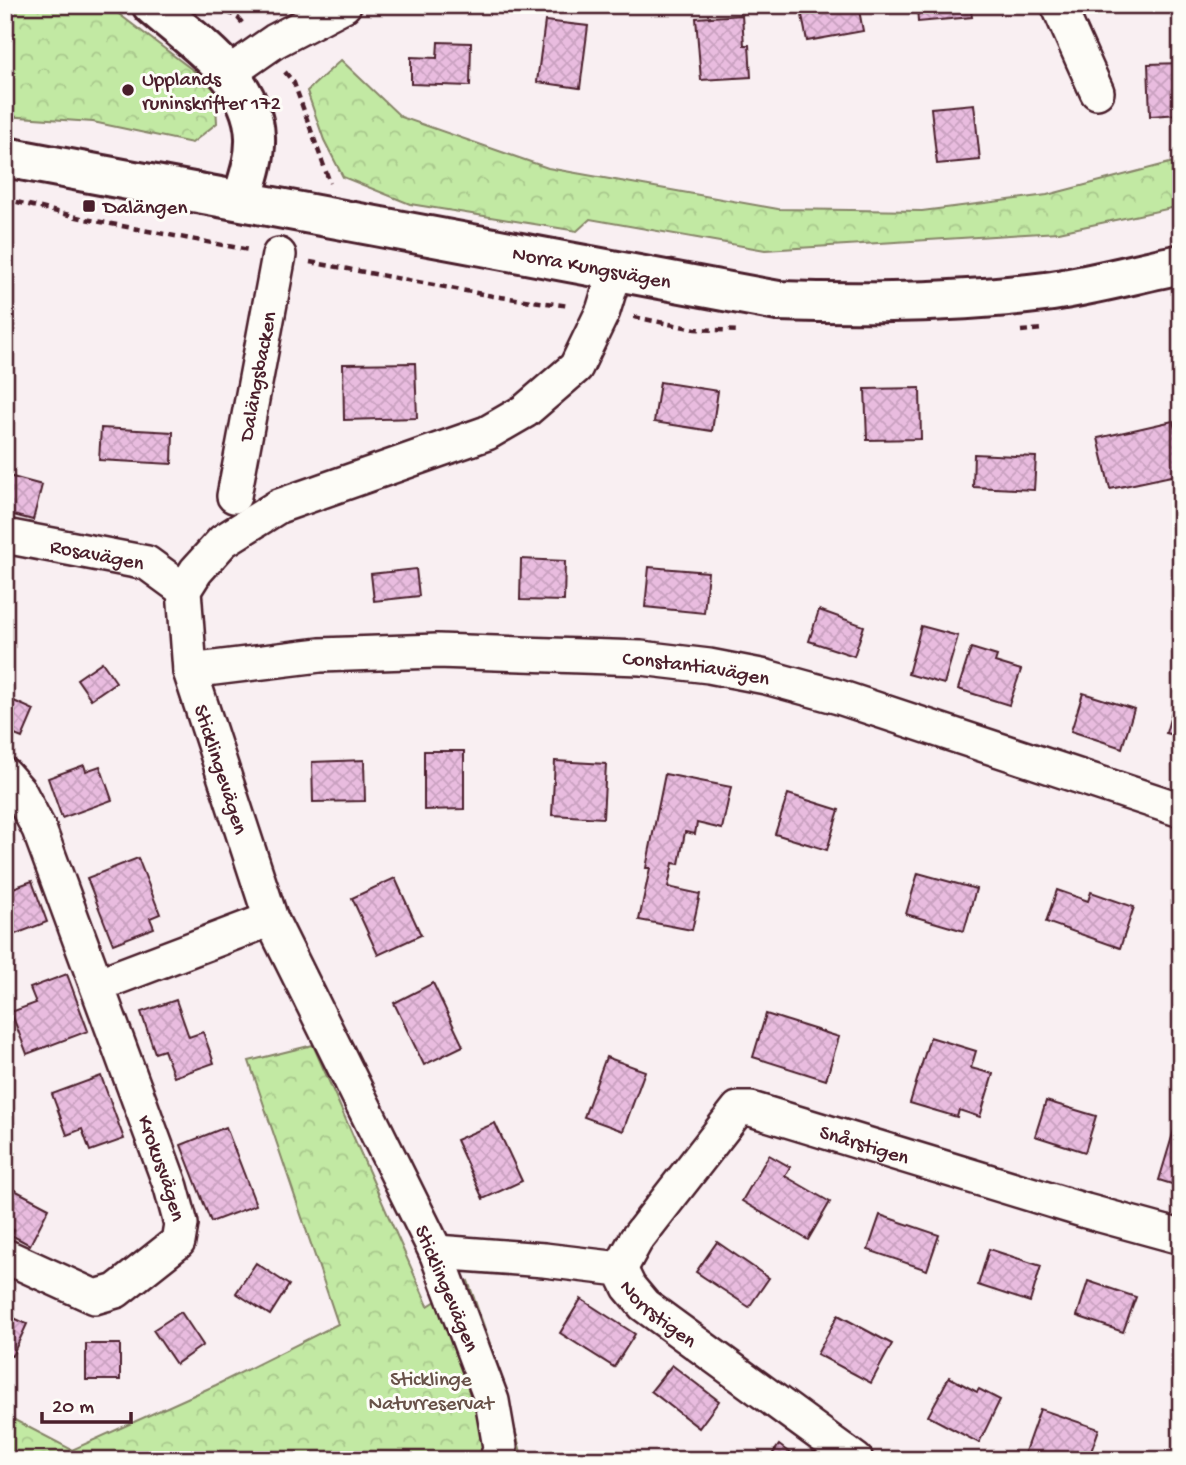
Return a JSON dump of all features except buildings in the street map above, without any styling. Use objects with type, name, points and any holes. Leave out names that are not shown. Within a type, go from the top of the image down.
[{"type":"main road","points":[[152,5],[229,73],[244,94],[252,115],[255,137],[252,165],[242,200]]},
{"type":"main road","name":"Norra Kungsvägen","points":[[5,157],[778,301],[873,304],[973,300],[1048,292],[1181,264]]},
{"type":"street","points":[[229,73],[265,48],[345,5]]},
{"type":"street","points":[[1058,5],[1097,92]]},
{"type":"street","name":"Dalängsbacken","points":[[234,496],[279,256]]},
{"type":"street","points":[[184,590],[196,571],[223,541],[279,506],[487,433],[525,411],[576,368],[603,311],[615,272]]},
{"type":"street","name":"Rosavägen","points":[[5,536],[146,564],[184,590]]},
{"type":"street","name":"Sticklingevägen","points":[[184,590],[190,671],[271,919],[436,1252],[492,1401],[499,1447],[497,1460]]},
{"type":"street","name":"Constantiavägen","points":[[190,671],[320,655],[437,651],[641,658],[709,666],[766,677],[839,697],[1181,810]]},
{"type":"street","name":"Krokusvägen","points":[[5,775],[19,791],[39,829],[171,1187],[181,1224],[178,1241],[116,1291],[95,1297],[5,1256]]},
{"type":"street","points":[[97,985],[271,919]]},
{"type":"street","name":"Snårstigen","points":[[620,1269],[636,1240],[738,1109],[751,1108],[1073,1207],[1181,1237]]},
{"type":"street","name":"Norrstigen","points":[[436,1252],[620,1269],[629,1287],[644,1304],[856,1460]]},
{"type":"path","points":[[217,5],[239,19],[294,83],[331,180],[316,263]]},
{"type":"green space","points":[[5,5],[107,5],[215,87],[217,123],[192,143],[93,122],[5,116]]},
{"type":"green space","points":[[341,60],[401,117],[548,168],[778,209],[922,211],[1047,195],[1181,160],[1181,206],[1059,232],[765,250],[590,219],[577,231],[410,204],[343,177],[324,140],[307,91]]},
{"type":"green space","name":"Sticklinge Naturreservat","points":[[313,1045],[428,1306],[468,1281],[500,1372],[523,1460],[5,1460],[5,1415],[72,1450],[216,1385],[338,1324],[249,1061]]},
{"type":"place","name":"Upplands runinskrifter 172","points":[[128,90]]},
{"type":"place","name":"Dalängen","points":[[89,206]]}]
